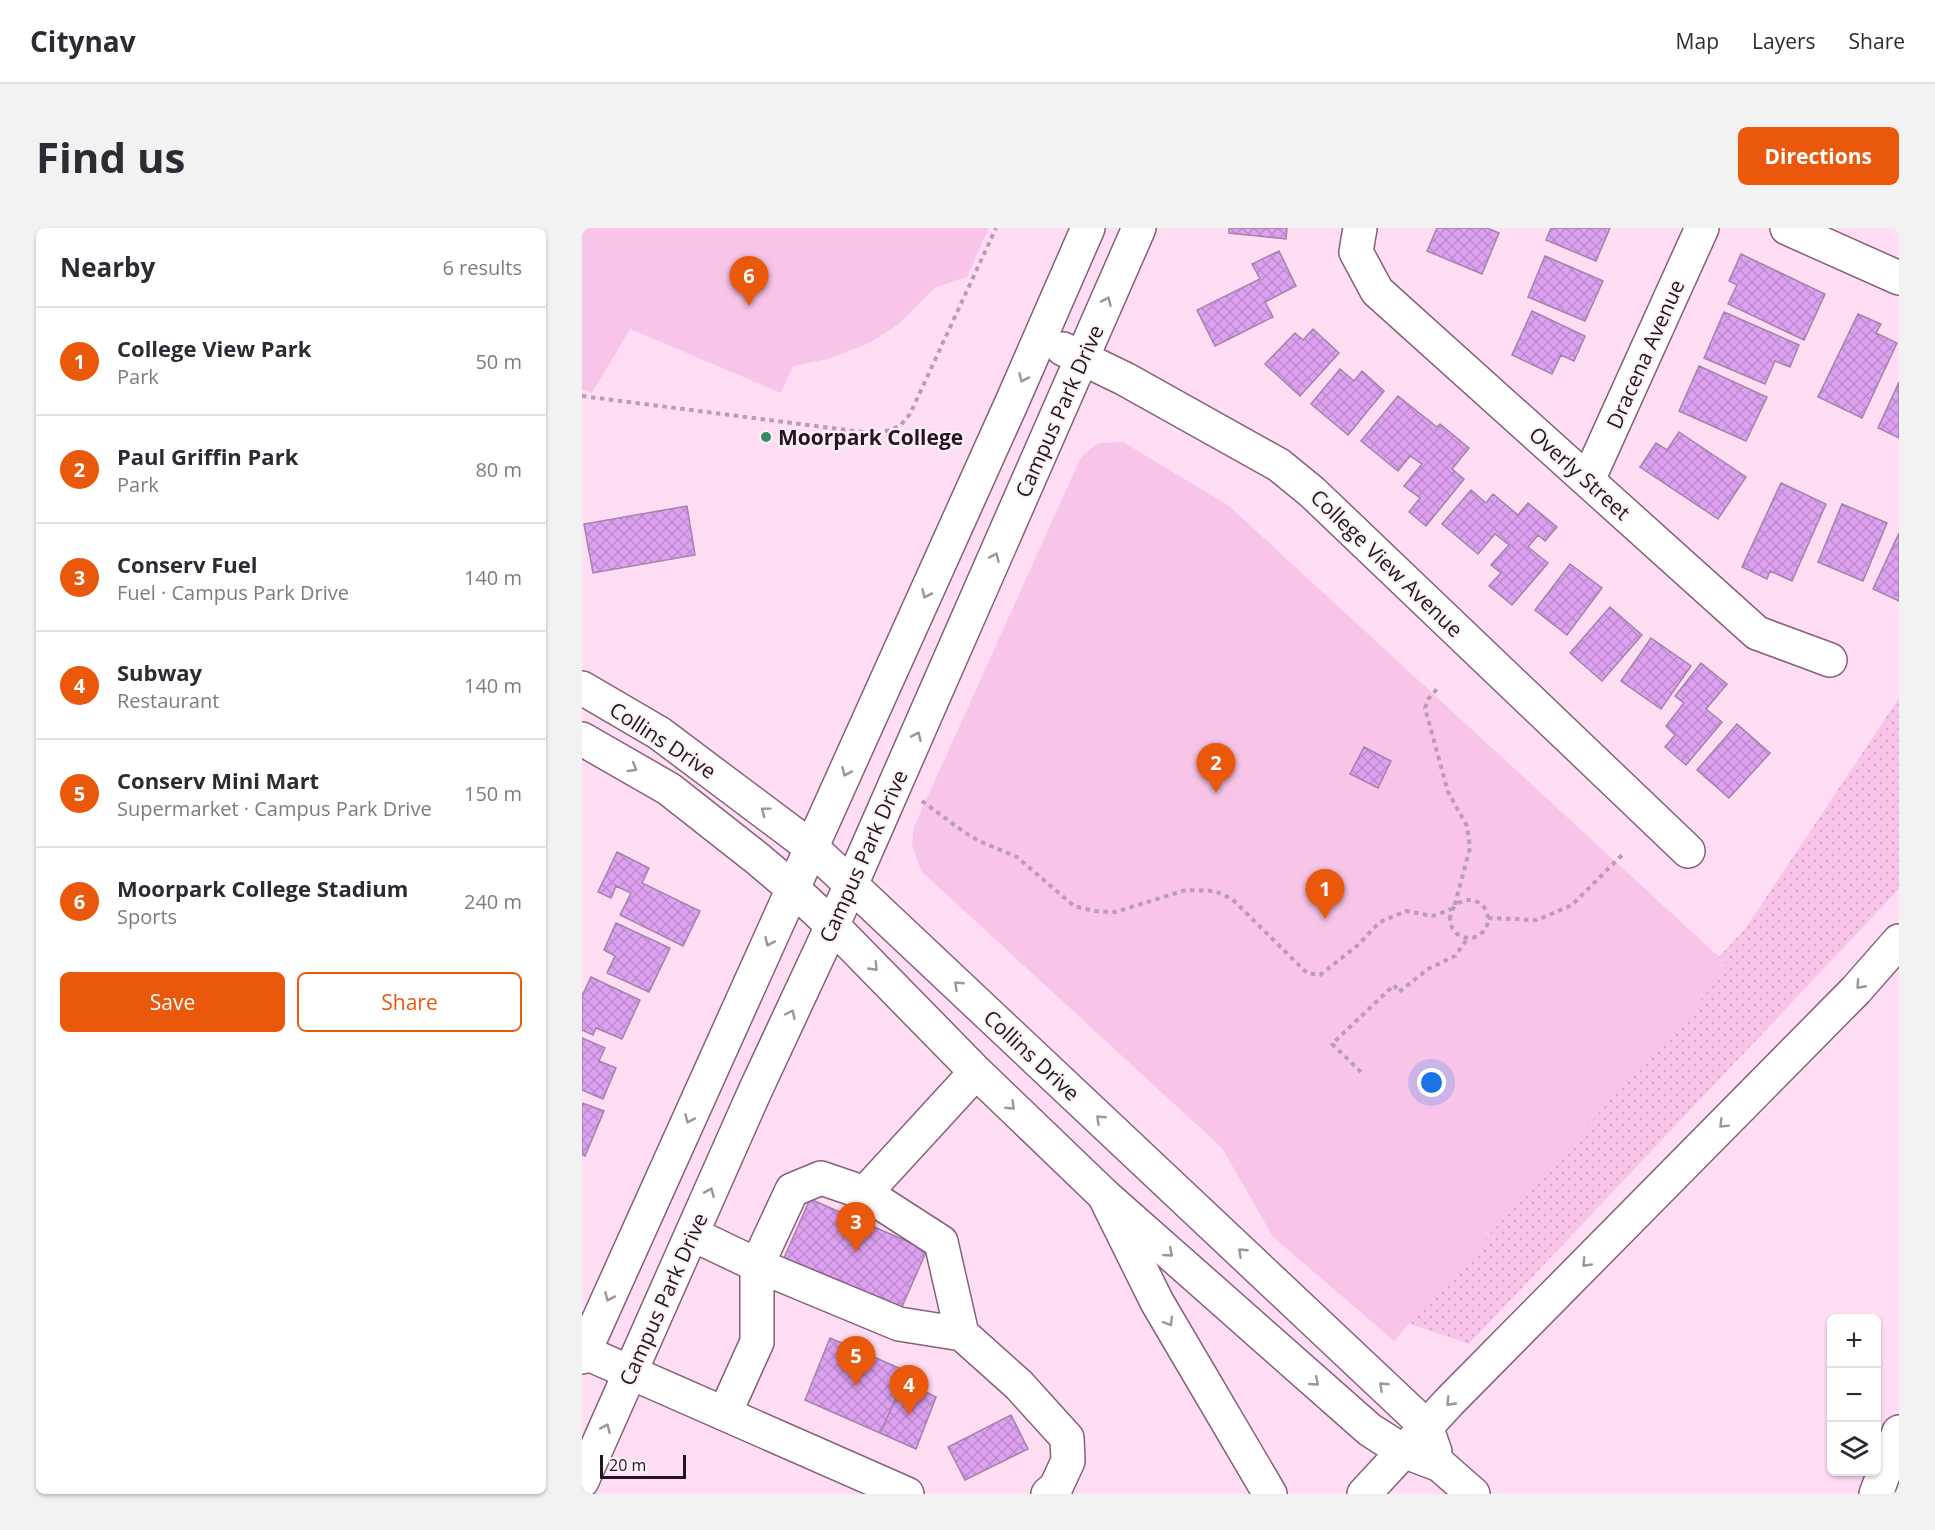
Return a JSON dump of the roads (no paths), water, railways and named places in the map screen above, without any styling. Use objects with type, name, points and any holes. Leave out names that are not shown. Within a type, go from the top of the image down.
[{"type":"main road","points":[[907,1494],[632,1371],[583,1354],[1088,228]]},
{"type":"main road","name":"Campus Park Drive","points":[[582,1481],[755,1091],[833,926],[1139,228]]},
{"type":"main road","name":"Dracena Avenue","points":[[1588,480],[1702,228]]},
{"type":"main road","points":[[1787,228],[1899,278]]},
{"type":"main road","name":"Overly Street","points":[[1358,240],[1377,291],[1757,633],[1830,660]]},
{"type":"main road","name":"College View Avenue","points":[[1040,339],[1125,379],[1279,465],[1312,492],[1688,851]]},
{"type":"main road","name":"Collins Drive","points":[[582,688],[659,733],[811,847],[1426,1426],[1440,1465]]},
{"type":"main road","name":"Collins Drive","points":[[582,739],[669,789],[759,859],[833,926],[976,1072],[1104,1195],[1370,1430],[1403,1451],[1440,1465],[1473,1494]]},
{"type":"main road","points":[[1364,1494],[1426,1426],[1856,990],[1899,941]]},
{"type":"main road","points":[[865,1193],[976,1072]]},
{"type":"main road","points":[[725,1413],[757,1342],[757,1264],[792,1190],[821,1178],[865,1193],[941,1242],[962,1334]]},
{"type":"main road","points":[[1104,1195],[1157,1302],[1270,1494]]},
{"type":"main road","points":[[692,1234],[898,1324],[962,1334],[1019,1385],[1067,1438],[1068,1461],[1054,1492]]},
{"type":"main road","points":[[1876,1494],[1899,1432]]},
{"type":"place","name":"Moorpark College Stadium","points":[[749,306]]},
{"type":"place","name":"Moorpark College","points":[[766,437]]},
{"type":"place","name":"Paul Griffin Park","points":[[1216,793]]},
{"type":"place","name":"College View Park","points":[[1325,919]]},
{"type":"place","name":"Conserv Fuel","points":[[856,1252]]},
{"type":"place","name":"Conserv Mini Mart","points":[[856,1386]]},
{"type":"place","name":"Subway","points":[[909,1415]]}]
